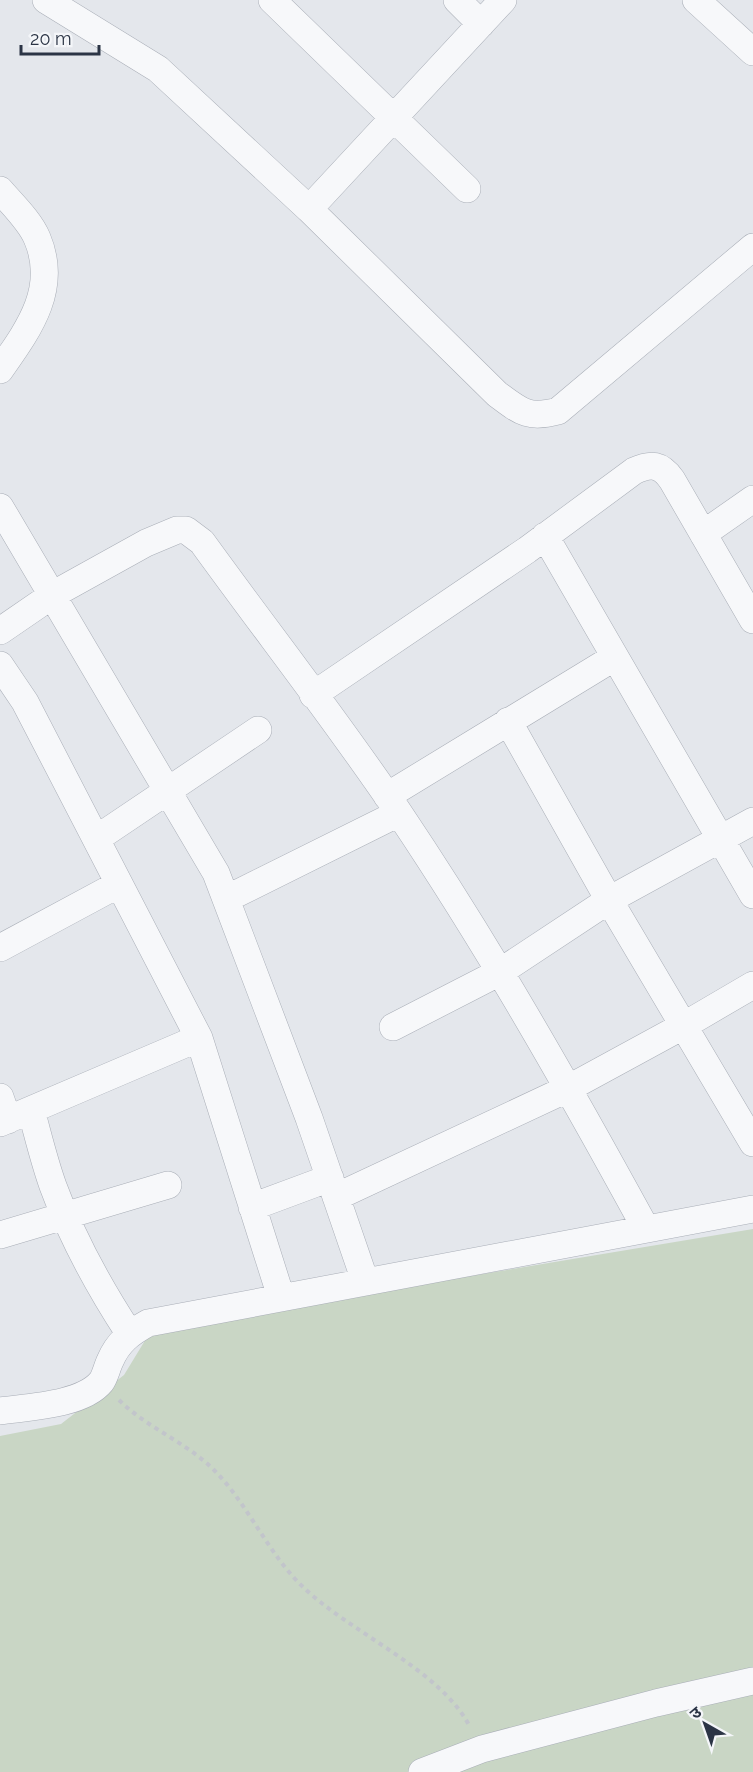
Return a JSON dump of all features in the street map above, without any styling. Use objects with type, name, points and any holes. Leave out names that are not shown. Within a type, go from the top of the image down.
[{"type":"street","points":[[46,0],[158,69],[309,209],[497,394],[522,413],[538,416],[558,411],[753,247]]},
{"type":"street","points":[[272,0],[467,189]]},
{"type":"street","points":[[457,0],[481,24]]},
{"type":"street","points":[[309,209],[502,0]]},
{"type":"street","points":[[696,0],[753,52]]},
{"type":"street","points":[[0,190],[37,236],[45,265],[44,290],[33,322],[0,370]]},
{"type":"street","points":[[313,695],[545,536],[634,471],[649,464],[660,467],[667,473],[753,620]]},
{"type":"street","points":[[703,534],[753,499]]},
{"type":"street","points":[[0,507],[54,594],[216,873],[333,1187],[365,1281]]},
{"type":"street","points":[[0,631],[54,594],[146,543],[177,530],[186,530],[202,542],[393,804],[500,972],[569,1088],[645,1227]]},
{"type":"street","points":[[545,536],[753,895]]},
{"type":"street","points":[[226,899],[393,804],[508,721],[615,657]]},
{"type":"street","points":[[0,665],[25,702],[199,1038],[281,1297]]},
{"type":"street","points":[[508,721],[609,900],[753,1143]]},
{"type":"street","points":[[96,839],[258,730]]},
{"type":"street","points":[[393,1027],[500,972],[609,900],[753,820]]},
{"type":"street","points":[[0,948],[119,884]]},
{"type":"street","points":[[252,1207],[333,1187],[569,1088],[753,985]]},
{"type":"street","points":[[129,1333],[102,1292],[64,1215],[52,1184],[10,1113],[199,1038]]},
{"type":"street","points":[[0,1235],[168,1185]]},
{"type":"street","points":[[0,1411],[61,1402],[82,1395],[101,1382],[115,1348],[129,1333],[148,1323],[645,1227],[753,1209]]},
{"type":"street","points":[[422,1772],[482,1749],[656,1703],[753,1681]]},
{"type":"path","points":[[101,1382],[132,1413],[195,1454],[215,1470],[272,1551],[302,1586],[347,1623],[444,1691],[462,1713],[482,1749]]},
{"type":"green space","points":[[753,1229],[753,1772],[0,1772],[0,1436],[61,1424],[124,1375],[152,1329]]}]
